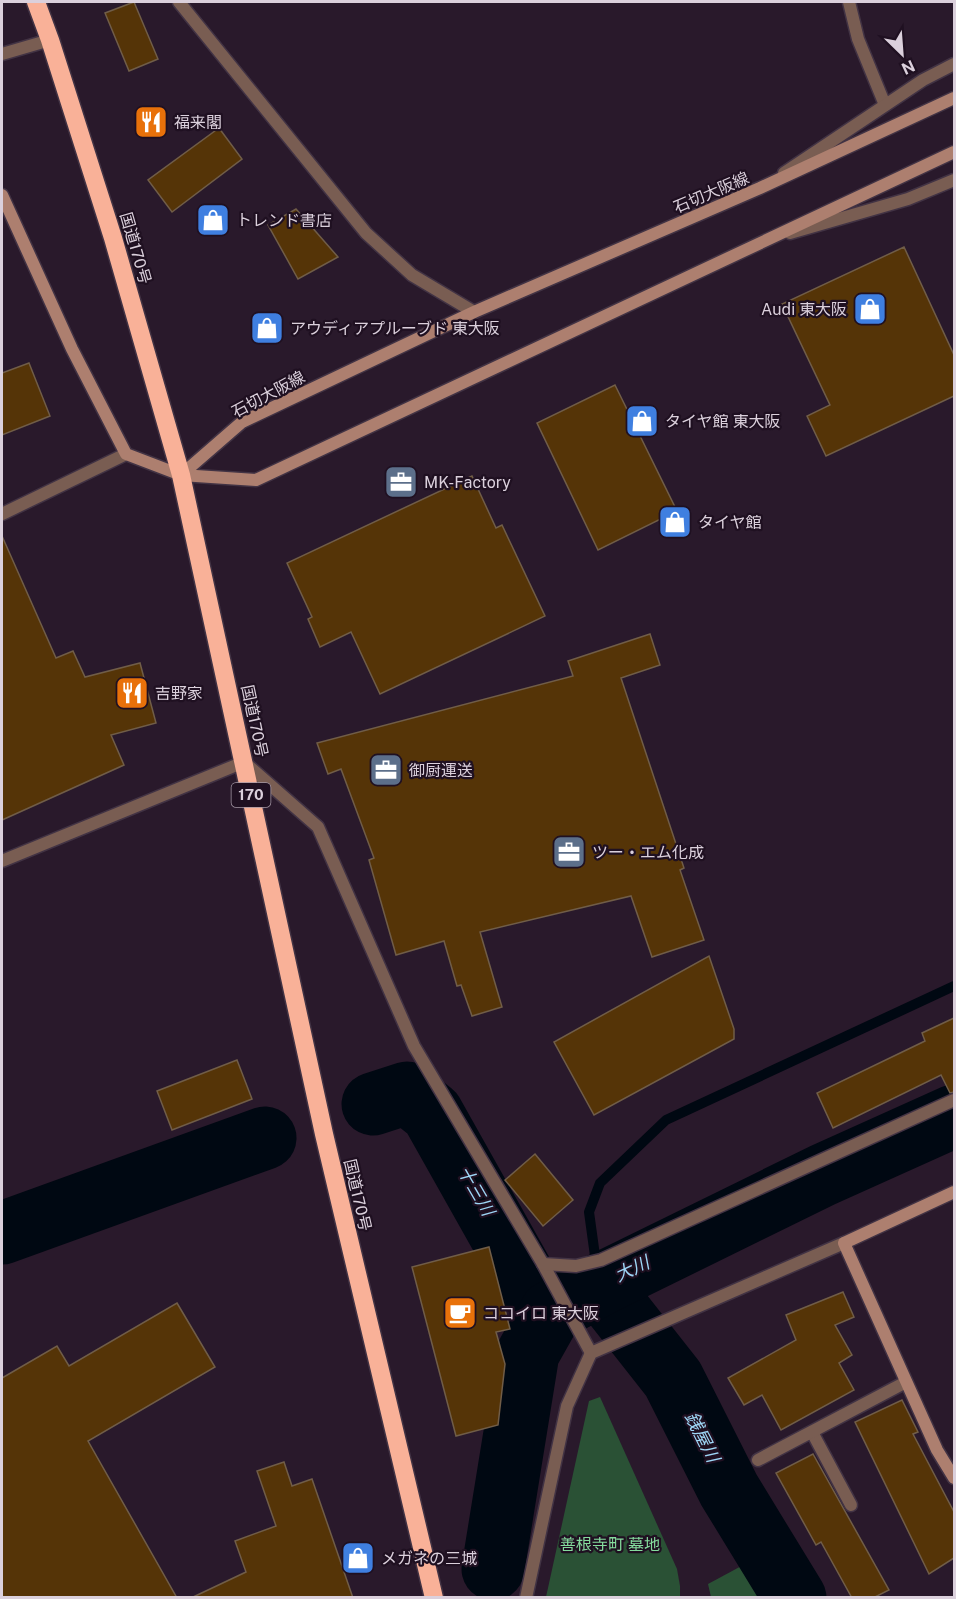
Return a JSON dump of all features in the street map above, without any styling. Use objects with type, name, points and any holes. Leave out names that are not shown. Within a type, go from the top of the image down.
[{"type":"highway","name":"国道170号","points":[[36,2],[51,40],[113,238],[181,475],[324,1134],[434,1598]]},
{"type":"main road","name":"石切大阪線","points":[[181,475],[243,422],[474,312],[760,188],[954,98]]},
{"type":"main road","points":[[2,195],[72,349],[126,454],[181,475],[256,480],[954,152]]},
{"type":"main road","points":[[954,1192],[844,1243],[937,1450],[954,1478]]},
{"type":"street","points":[[179,2],[366,233],[412,275],[474,312]]},
{"type":"street","points":[[849,2],[858,39],[885,105]]},
{"type":"street","points":[[2,54],[51,40]]},
{"type":"street","points":[[760,188],[922,80],[954,64]]},
{"type":"street","points":[[779,236],[908,199],[954,180]]},
{"type":"street","points":[[2,514],[126,454]]},
{"type":"street","points":[[2,861],[244,762],[318,827],[414,1046],[543,1264],[591,1353]]},
{"type":"street","points":[[543,1264],[576,1266],[601,1260],[954,1100]]},
{"type":"street","points":[[526,1598],[567,1406],[591,1353],[844,1243]]},
{"type":"street","points":[[758,1460],[906,1382]]},
{"type":"street","points":[[812,1432],[851,1505]]},
{"type":"green space","name":"善根寺町 墓地","points":[[600,1397],[677,1569],[680,1597],[546,1597],[589,1401]]},
{"type":"green space","points":[[747,1563],[766,1597],[711,1597],[708,1584]]},
{"type":"building","points":[[134,2],[158,59],[129,71],[105,13]]},
{"type":"building","points":[[219,128],[242,159],[172,212],[148,180]]},
{"type":"building","points":[[296,209],[338,257],[298,279],[268,225]]},
{"type":"building","points":[[904,247],[954,355],[954,396],[826,456],[807,416],[830,405],[782,304]]},
{"type":"building","points":[[29,363],[50,416],[2,435],[2,373]]},
{"type":"building","points":[[615,385],[677,511],[598,550],[537,423]]},
{"type":"building","points":[[472,476],[496,528],[502,525],[545,616],[380,694],[351,632],[320,647],[308,619],[312,617],[287,563]]},
{"type":"building","points":[[2,536],[56,658],[73,651],[85,677],[140,663],[156,723],[111,735],[124,765],[2,820]]},
{"type":"building","points":[[650,634],[660,665],[621,678],[684,868],[680,870],[704,940],[652,957],[631,896],[480,932],[502,1007],[472,1016],[461,985],[457,986],[444,941],[396,955],[369,860],[374,858],[341,769],[328,774],[317,743],[573,676],[568,661]]},
{"type":"building","points":[[709,956],[734,1029],[734,1039],[594,1115],[554,1042]]},
{"type":"building","points":[[954,1018],[954,1092],[950,1093],[941,1075],[833,1128],[817,1093],[925,1041],[922,1033]]},
{"type":"building","points":[[237,1060],[252,1099],[172,1130],[157,1091]]},
{"type":"building","points":[[535,1154],[573,1200],[543,1226],[505,1180]]},
{"type":"building","points":[[489,1247],[510,1329],[496,1332],[505,1364],[498,1425],[456,1436],[412,1267]]},
{"type":"building","points":[[843,1292],[854,1317],[835,1325],[852,1355],[839,1363],[854,1390],[781,1430],[762,1395],[744,1405],[728,1378],[796,1340],[786,1315]]},
{"type":"building","points":[[177,1303],[215,1367],[88,1441],[177,1598],[2,1598],[2,1378],[57,1346],[69,1366]]},
{"type":"building","points":[[902,1400],[918,1432],[913,1434],[954,1512],[954,1558],[929,1574],[855,1422]]},
{"type":"building","points":[[813,1454],[889,1590],[873,1598],[852,1598],[821,1542],[816,1545],[776,1473]]},
{"type":"building","points":[[284,1462],[292,1486],[312,1479],[353,1598],[191,1598],[246,1572],[235,1541],[276,1526],[257,1471]]},
{"type":"waterway","points":[[599,1285],[589,1212],[600,1183],[666,1120],[954,986]]},
{"type":"waterway","name":"十三川","points":[[373,1104],[407,1093],[432,1113],[531,1289],[576,1298]]},
{"type":"waterway","name":"大川","points":[[493,1569],[528,1353],[551,1312],[599,1285],[823,1175],[954,1116]]},
{"type":"waterway","name":"十三川","points":[[2,1233],[265,1138]]},
{"type":"waterway","name":"銭屋川","points":[[599,1285],[673,1379],[729,1490],[795,1598]]},
{"type":"place","name":"福来閣","points":[[151,122]]},
{"type":"place","name":"トレンド書店","points":[[213,220]]},
{"type":"place","name":"Audi 東大阪","points":[[870,309]]},
{"type":"place","name":"アウディアプルーブド 東大阪","points":[[267,328]]},
{"type":"place","name":"タイヤ館 東大阪","points":[[642,421]]},
{"type":"place","name":"MK-Factory","points":[[401,482]]},
{"type":"place","name":"タイヤ館","points":[[675,522]]},
{"type":"place","name":"吉野家","points":[[132,693]]},
{"type":"place","name":"御厨運送","points":[[386,770]]},
{"type":"place","name":"ツー・エム化成","points":[[569,852]]},
{"type":"place","name":"ココイロ 東大阪","points":[[460,1313]]},
{"type":"place","name":"メガネの三城","points":[[358,1558]]}]
